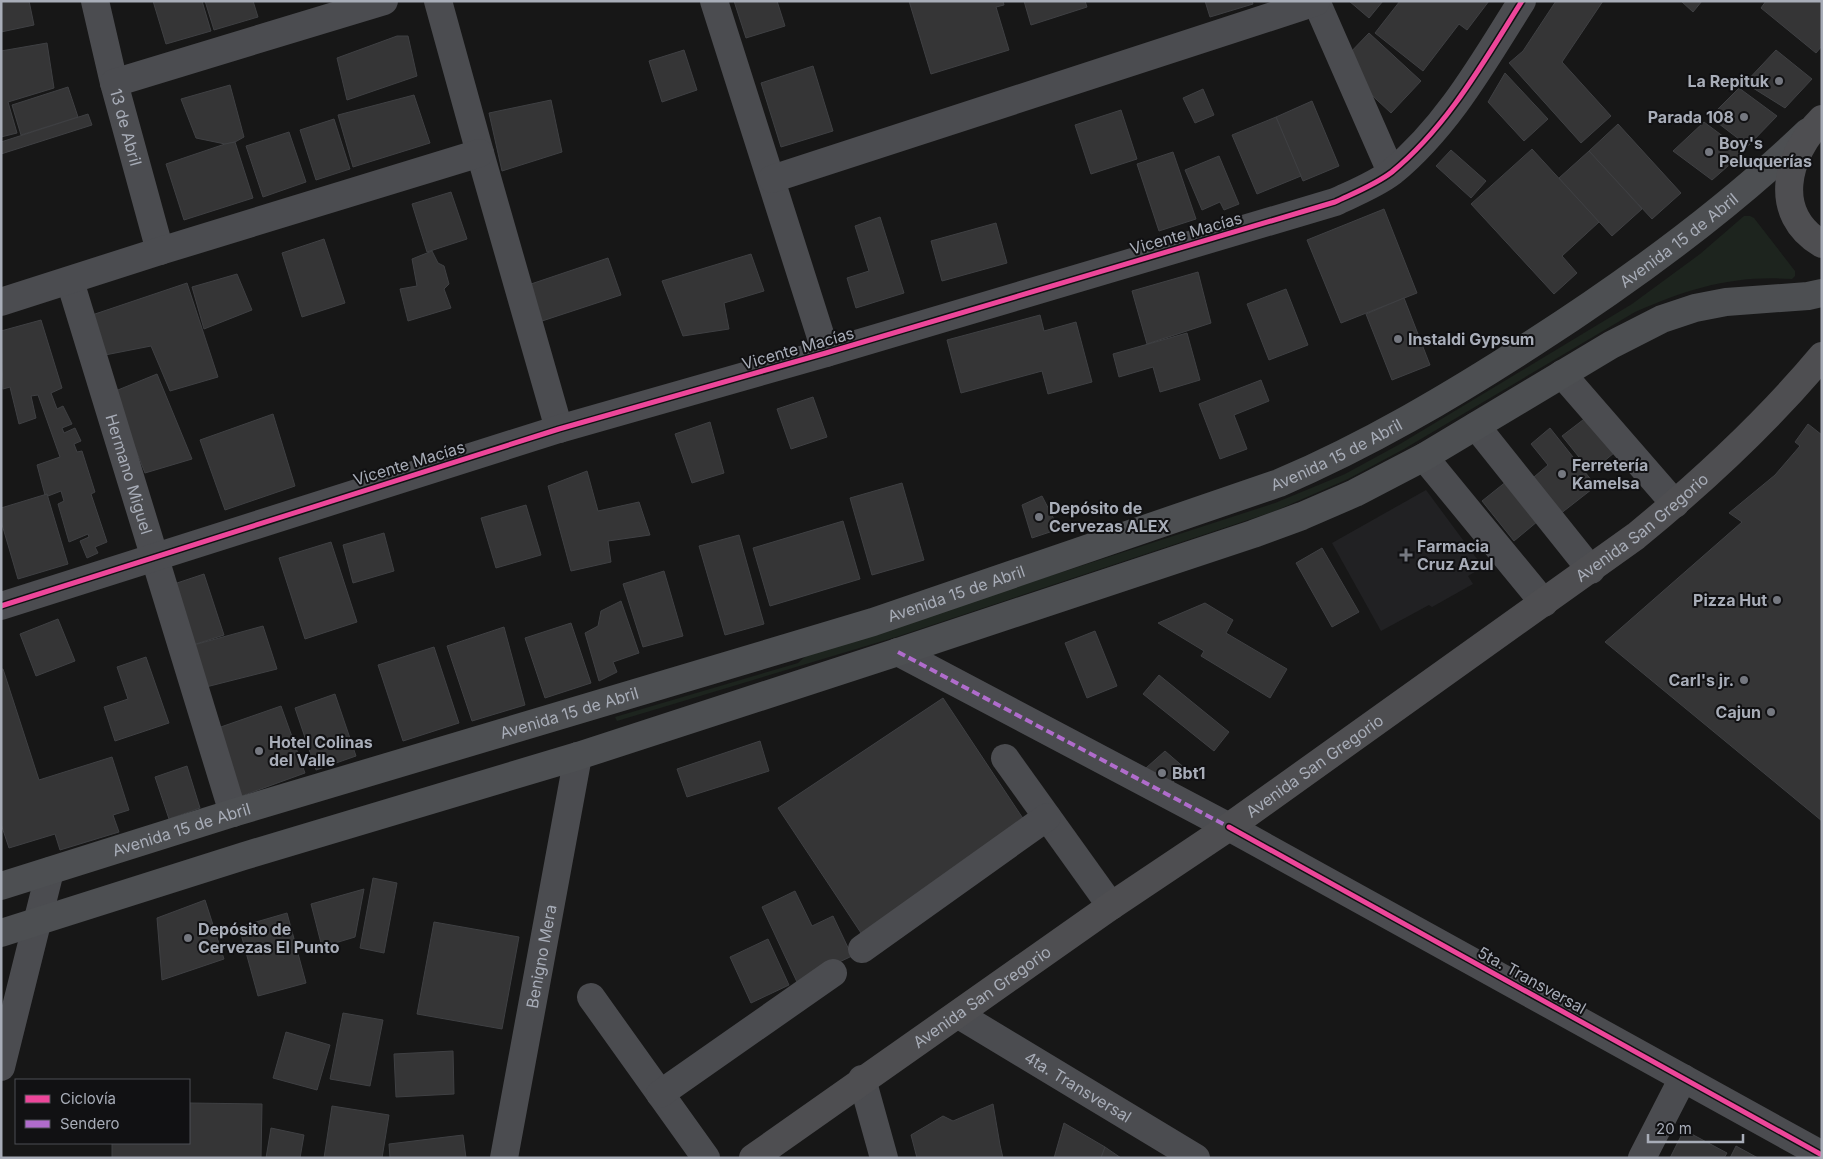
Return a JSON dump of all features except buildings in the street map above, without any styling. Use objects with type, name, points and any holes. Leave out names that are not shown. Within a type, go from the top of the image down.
[{"type":"highway","points":[[1817,123],[1792,168],[1788,187],[1791,208],[1802,229],[1822,244]]},
{"type":"highway","name":"Avenida San Gregorio","points":[[753,1158],[1111,906],[1229,827],[1591,570],[1675,504],[1730,454],[1783,402],[1822,356]]},
{"type":"main road","name":"Avenida 15 de Abril","points":[[1,886],[233,813],[873,622],[1279,483],[1324,464],[1389,430],[1475,380],[1601,299],[1661,256],[1746,189],[1817,123]]},
{"type":"main road","points":[[1,933],[244,856],[578,756],[898,652],[1302,516],[1424,457],[1611,345],[1662,319],[1695,308],[1753,299],[1817,295]]},
{"type":"street","name":"13 de Abril","points":[[95,1],[114,83],[160,251]]},
{"type":"street","points":[[114,83],[384,1]]},
{"type":"street","points":[[438,1],[559,429]]},
{"type":"street","points":[[714,1],[826,353]]},
{"type":"street","name":"Vicente Macías","points":[[1,606],[559,429],[826,353],[1335,202],[1365,189],[1391,172],[1424,142],[1457,102],[1522,1]]},
{"type":"street","points":[[772,180],[1316,2],[1391,172]]},
{"type":"street","points":[[1,302],[480,153]]},
{"type":"street","name":"Hermano Miguel","points":[[70,281],[233,813]]},
{"type":"street","points":[[1562,374],[1675,504]]},
{"type":"street","points":[[1476,426],[1591,570]]},
{"type":"street","points":[[1424,457],[1544,603]]},
{"type":"street","name":"5ta. Transversal","points":[[898,652],[1229,827],[1822,1155]]},
{"type":"street","name":"Benigno Mera","points":[[504,1158],[578,756]]},
{"type":"street","points":[[1005,758],[1111,906]]},
{"type":"street","points":[[862,949],[1047,817]]},
{"type":"street","points":[[1,1067],[50,871]]},
{"type":"street","points":[[660,1094],[833,973]]},
{"type":"street","points":[[591,997],[706,1158]]},
{"type":"street","name":"4ta. Transversal","points":[[959,1014],[1196,1158]]},
{"type":"street","points":[[1642,1158],[1683,1078]]},
{"type":"street","points":[[862,1080],[884,1158]]},
{"type":"shaded area","points":[[1744,216],[1754,218],[1795,271],[1795,276],[1792,279],[1750,279],[1711,285],[1692,290],[1635,312],[1404,449],[1348,479],[1275,511],[896,637],[617,721],[615,717],[798,663],[811,651],[893,627],[1275,503],[1345,474],[1400,444],[1632,304],[1700,254]]},
{"type":"shaded area","name":"Farmacia Cruz Azul","points":[[1426,490],[1483,567],[1468,576],[1473,584],[1432,607],[1429,605],[1381,631],[1332,543]]},
{"type":"marked path","points":[[898,652],[1229,827]]},
{"type":"cycle path","points":[[1,606],[559,429],[826,353],[1335,202],[1385,177],[1412,154],[1431,134],[1464,92],[1522,1]]},
{"type":"cycle path","points":[[1229,827],[1822,1155]]},
{"type":"place","name":"La Repituk","points":[[1779,81]]},
{"type":"place","name":"Parada 108","points":[[1744,117]]},
{"type":"place","name":"Boy's Peluquerías","points":[[1709,152]]},
{"type":"place","name":"Instaldi Gypsum","points":[[1398,339]]},
{"type":"place","name":"Ferretería Kamelsa","points":[[1562,474]]},
{"type":"place","name":"Depósito de Cervezas ALEX","points":[[1039,517]]},
{"type":"place","name":"Farmacia Cruz Azul","points":[[1406,555]]},
{"type":"place","name":"Pizza Hut","points":[[1777,600]]},
{"type":"place","name":"Carl's jr.","points":[[1744,680]]},
{"type":"place","name":"Cajun","points":[[1771,712]]},
{"type":"place","name":"Hotel Colinas del Valle","points":[[259,751]]},
{"type":"place","name":"Bbt1","points":[[1162,773]]},
{"type":"place","name":"Depósito de Cervezas El Punto","points":[[188,938]]}]
